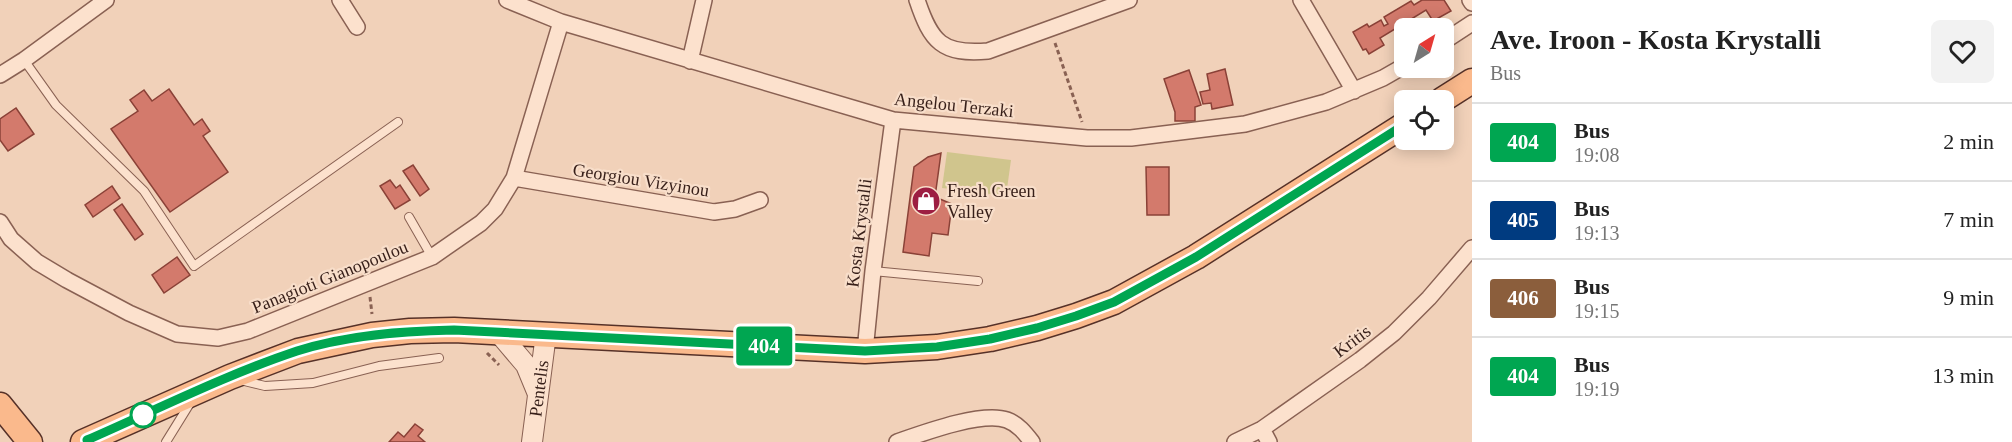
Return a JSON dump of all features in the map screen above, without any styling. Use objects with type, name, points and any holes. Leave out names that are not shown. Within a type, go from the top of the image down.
[{"type":"main road","points":[[1454,92],[1472,81]]},
{"type":"main road","points":[[83,442],[230,377],[298,351],[362,337],[421,331],[498,332],[865,351],[937,347],[990,339],[1037,328],[1114,302],[1196,257],[1394,131]]},
{"type":"main road","points":[[0,405],[30,442]]},
{"type":"street","points":[[0,75],[106,0]]},
{"type":"street","name":"Angelou Terzaki","points":[[507,0],[561,22],[893,120],[1087,138],[1131,138],[1245,124],[1326,102],[1394,72]]},
{"type":"street","points":[[690,61],[704,0]]},
{"type":"street","points":[[917,0],[925,24],[936,39],[948,48],[971,52],[988,51],[1049,27],[1129,0]]},
{"type":"street","points":[[1301,0],[1353,91]]},
{"type":"street","points":[[348,3],[357,27]]},
{"type":"street","name":"Panagioti Gianopoulou","points":[[0,222],[22,251],[37,262],[129,313],[177,333],[218,338],[248,331],[432,257],[481,223],[495,209],[514,178],[561,22]]},
{"type":"street","points":[[1454,35],[1472,23]]},
{"type":"street","name":"Kosta Krystalli","points":[[865,351],[893,120]]},
{"type":"street","name":"Georgiou Vizyinou","points":[[514,178],[714,212],[735,209],[760,200]]},
{"type":"street","name":"Kritis","points":[[1235,442],[1265,435],[1394,333],[1429,298],[1472,248]]},
{"type":"street","points":[[498,332],[526,365],[539,397]]},
{"type":"street","name":"Pentelis","points":[[532,442],[546,334]]},
{"type":"street","points":[[897,442],[963,422],[996,417],[1021,428],[1032,442]]},
{"type":"lane","points":[[24,60],[56,105],[144,191],[194,266],[398,122]]},
{"type":"lane","points":[[409,217],[432,257]]},
{"type":"lane","points":[[873,271],[978,281]]},
{"type":"lane","points":[[230,377],[265,386],[313,383],[379,366],[439,358]]},
{"type":"lane","points":[[166,442],[197,391]]},
{"type":"path","points":[[1049,27],[1087,138]]},
{"type":"shaded area","points":[[947,152],[1011,160],[1006,196],[942,188]]},
{"type":"building","points":[[1422,0],[1444,0],[1451,11],[1438,18],[1431,18],[1426,10],[1413,18],[1394,18],[1394,29],[1380,38],[1384,45],[1369,54],[1366,49],[1363,50],[1353,32],[1367,24],[1369,27],[1381,20],[1384,26],[1388,24],[1384,17],[1411,1],[1414,5]]},
{"type":"building","points":[[1225,69],[1233,105],[1212,109],[1211,103],[1203,104],[1200,92],[1210,90],[1207,74]]},
{"type":"building","points":[[1189,70],[1201,105],[1195,107],[1195,121],[1175,121],[1175,112],[1164,79]]},
{"type":"building","points":[[169,89],[194,125],[202,119],[210,131],[203,136],[228,172],[170,212],[111,129],[138,111],[130,100],[144,90],[152,101]]},
{"type":"building","points":[[16,108],[34,134],[8,151],[0,140],[0,119]]},
{"type":"building","name":"Fresh Green Valley","points":[[941,153],[935,197],[952,204],[948,235],[932,233],[929,256],[903,252],[914,167],[928,157]]},
{"type":"building","points":[[413,165],[429,189],[420,196],[403,171]]},
{"type":"building","points":[[1146,167],[1169,167],[1169,215],[1147,215]]},
{"type":"building","points":[[390,180],[396,188],[400,185],[410,200],[395,209],[380,186]]},
{"type":"building","points":[[112,186],[120,198],[93,217],[85,205]]},
{"type":"building","points":[[122,204],[143,234],[135,240],[114,210]]},
{"type":"building","points":[[177,257],[190,275],[164,293],[152,275]]},
{"type":"building","points":[[415,424],[423,430],[418,436],[425,442],[389,442],[398,432],[404,437]]},
{"type":"bus line","name":"404","points":[[87,440],[230,377],[298,351],[332,342],[375,335],[454,330],[865,351],[937,347],[990,339],[1037,328],[1114,302],[1164,276],[1394,131]]},
{"type":"place","name":"Fresh Green Valley","points":[[926,201]]}]
